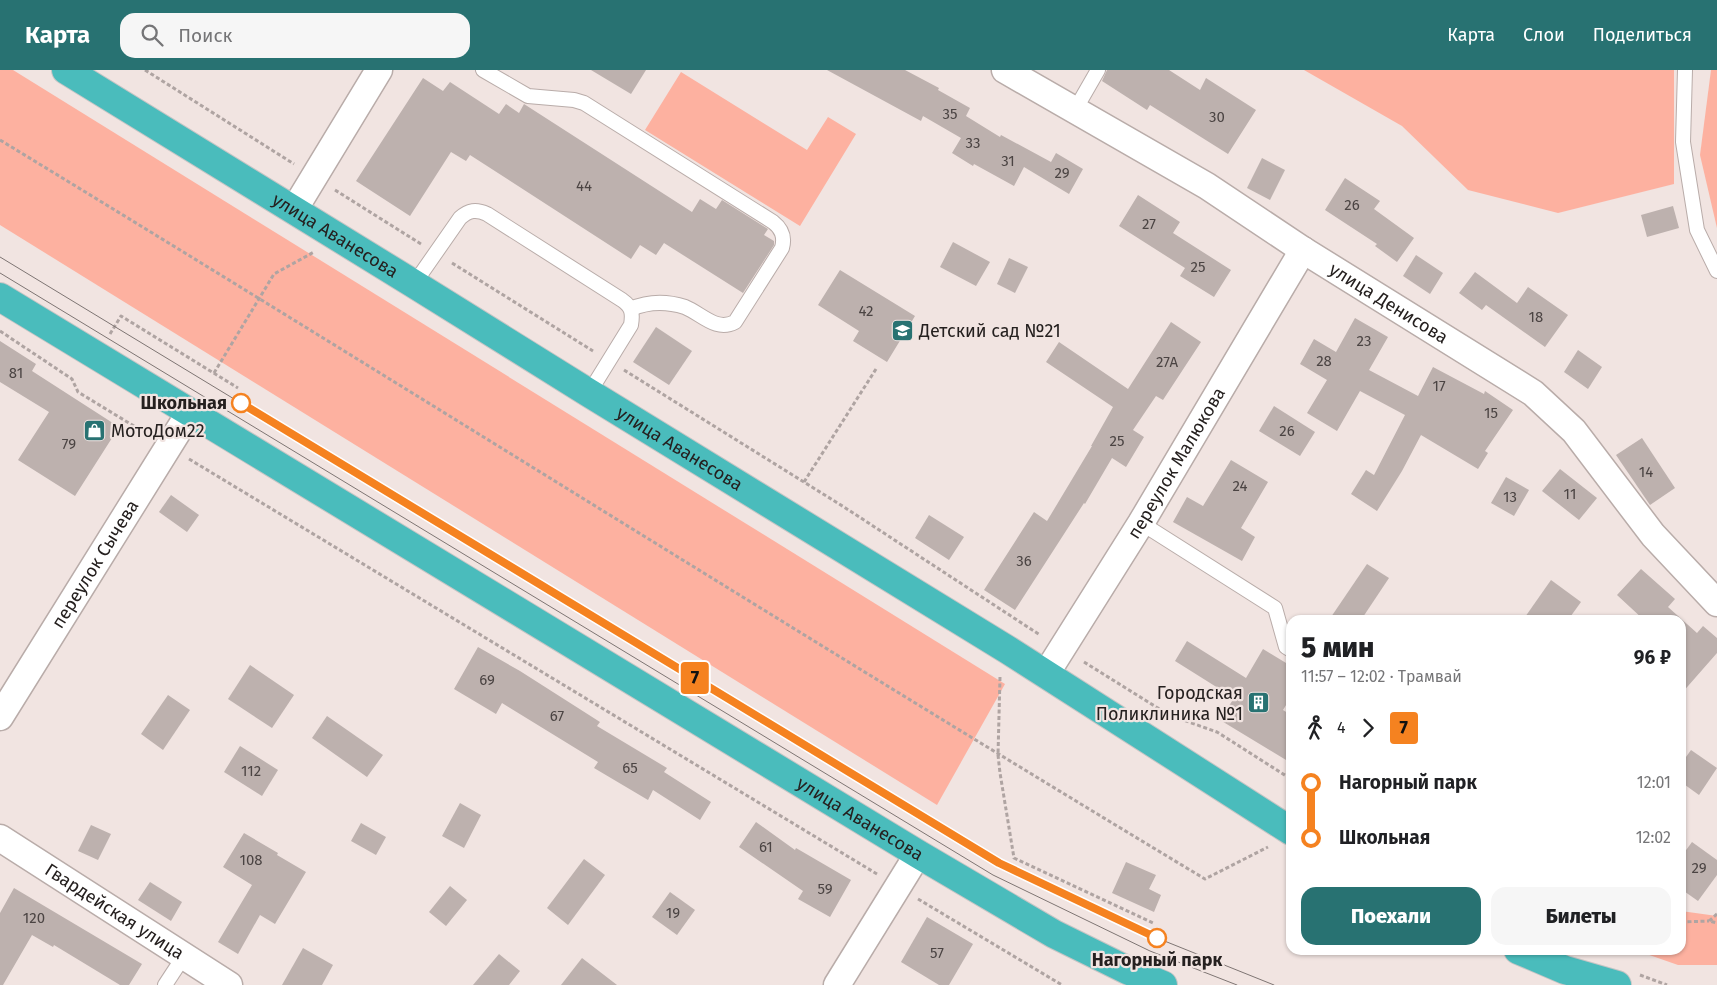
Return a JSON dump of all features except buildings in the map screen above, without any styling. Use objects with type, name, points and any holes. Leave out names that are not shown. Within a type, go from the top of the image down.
[{"type":"highway","name":"улица Аванесова","points":[[66,70],[414,284],[588,394],[1046,674],[1283,838]]},
{"type":"highway","name":"улица Аванесова","points":[[0,297],[918,854],[1054,934],[1127,970],[1164,985]]},
{"type":"highway","points":[[1530,955],[1565,970],[1617,985]]},
{"type":"street","points":[[294,210],[379,70]]},
{"type":"street","name":"улица Денисова","points":[[1005,70],[1207,186],[1302,250],[1533,393],[1574,431],[1653,535],[1717,603]]},
{"type":"street","name":"переулок Малюкова","points":[[1046,674],[1141,523],[1302,250]]},
{"type":"street","name":"переулок Сычева","points":[[0,718],[190,412]]},
{"type":"street","name":"Гвардейская улица","points":[[0,838],[229,985]]},
{"type":"street","points":[[837,985],[918,854]]},
{"type":"lane","points":[[483,70],[528,96],[565,99],[584,103],[774,222],[783,234],[784,242],[782,248],[735,322],[719,325],[686,308],[670,303],[644,303],[631,309]]},
{"type":"lane","points":[[1075,110],[1098,70]]},
{"type":"lane","points":[[1685,70],[1684,142],[1697,230],[1717,271]]},
{"type":"lane","points":[[414,284],[460,218],[466,212],[473,210],[480,211],[622,300],[631,309],[630,325],[588,394]]},
{"type":"lane","points":[[1141,523],[1275,608],[1286,647]]},
{"type":"lane","points":[[165,985],[184,956]]},
{"type":"path","points":[[145,70],[804,482],[1169,715],[1217,732],[1286,777]]},
{"type":"path","points":[[0,140],[260,298],[998,755],[1205,879],[1283,838]]},
{"type":"path","points":[[214,373],[274,274],[317,250]]},
{"type":"path","points":[[110,336],[121,316],[238,388]]},
{"type":"path","points":[[0,331],[72,379],[78,392],[1062,985]]},
{"type":"path","points":[[804,482],[876,369]]},
{"type":"path","points":[[1000,673],[998,755],[1014,858],[1153,923]]},
{"type":"path","points":[[1710,921],[1717,914]]},
{"type":"path","points":[[1686,922],[1710,921],[1717,923]]},
{"type":"shaded area","points":[[0,70],[13,70],[1005,684],[937,805],[0,225]]},
{"type":"shaded area","points":[[1304,70],[1674,70],[1674,184],[1558,213],[1468,190],[1402,126]]},
{"type":"shaded area","points":[[1711,70],[1717,70],[1717,228],[1700,155]]},
{"type":"shaded area","points":[[681,72],[807,150],[828,117],[856,134],[800,226],[645,130]]},
{"type":"shaded area","points":[[1686,912],[1717,916],[1717,965],[1678,965],[1649,955],[1686,955]]},
{"type":"tram line","points":[[0,257],[999,863],[1157,938],[1274,985]]},
{"type":"tram line","points":[[0,273],[993,875],[1150,951],[1237,985]]},
{"type":"tram line","name":"7","points":[[241,403],[999,863],[1157,938]]},
{"type":"place","name":"Детский сад №21","points":[[903,331]]},
{"type":"place","name":"Школьная","points":[[241,403]]},
{"type":"place","name":"МотоДом22","points":[[95,431]]},
{"type":"place","name":"Городская Поликлиника №1","points":[[1259,703]]},
{"type":"place","name":"Нагорный парк","points":[[1157,938]]}]
